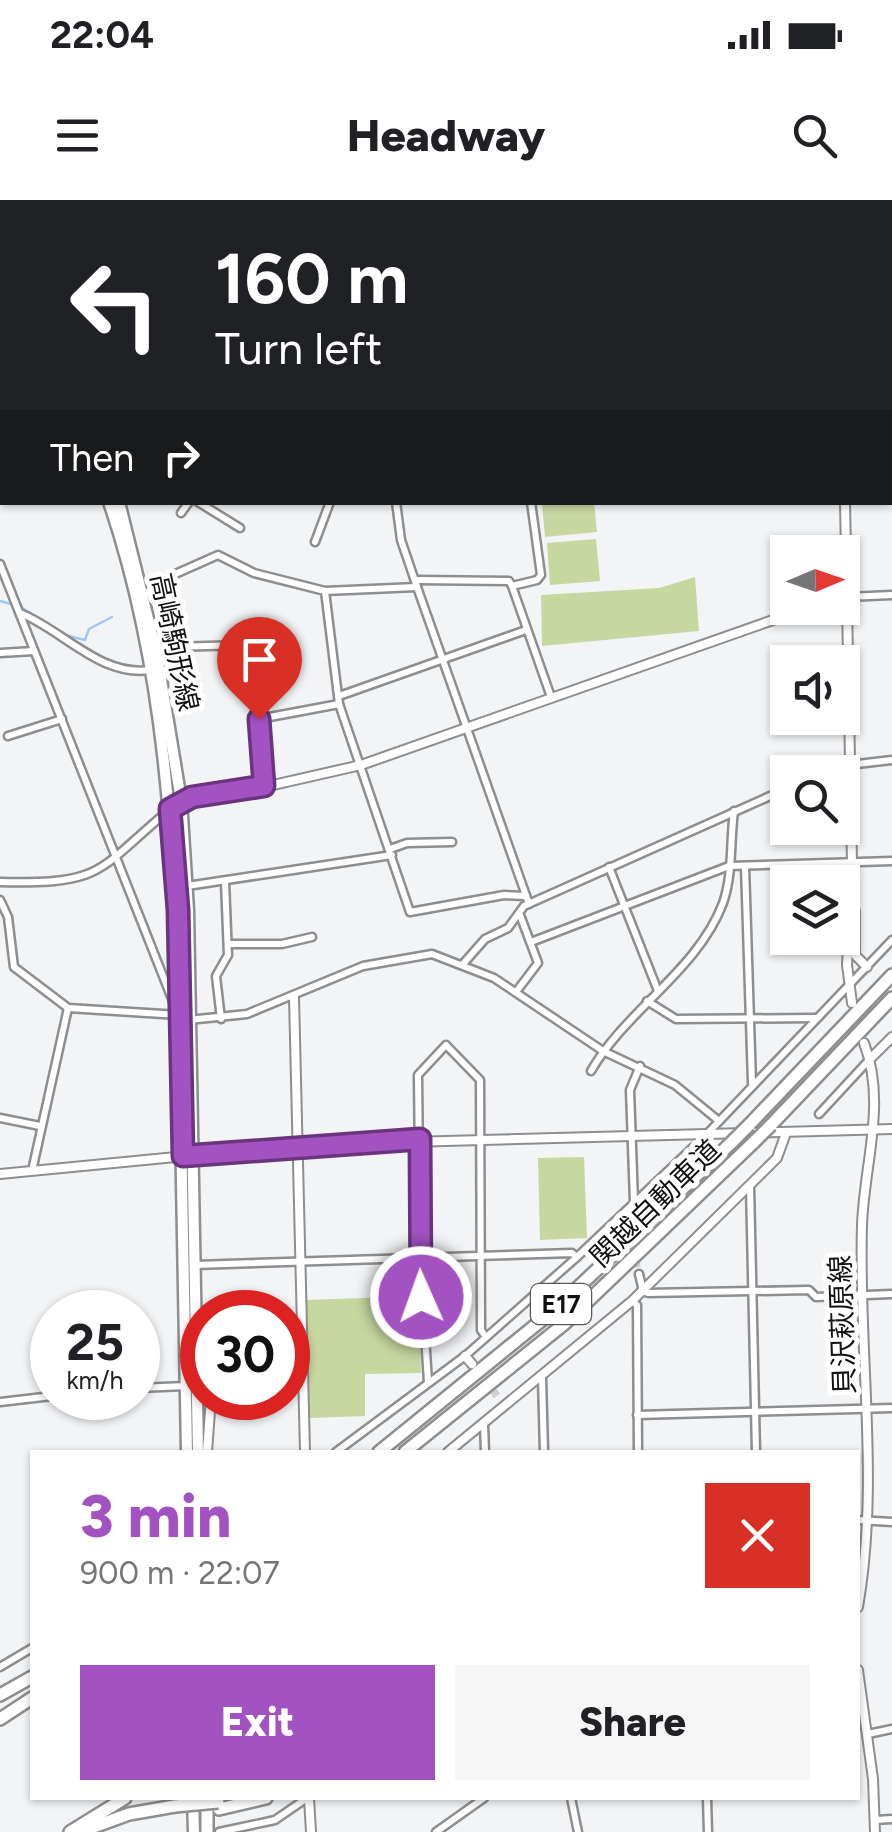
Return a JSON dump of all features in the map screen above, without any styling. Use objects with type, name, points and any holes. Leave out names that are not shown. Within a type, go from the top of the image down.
[{"type":"highway","name":"関越自動車道","points":[[381,1450],[553,1311],[732,1142],[892,975]]},
{"type":"highway","name":"関越自動車道","points":[[406,1450],[564,1324],[754,1142],[892,998]]},
{"type":"highway","points":[[0,1695],[30,1678]]},
{"type":"highway","points":[[0,1715],[30,1697]]},
{"type":"highway","points":[[70,1832],[122,1800]]},
{"type":"highway","points":[[80,1832],[129,1814],[239,1800]]},
{"type":"highway","points":[[206,1832],[212,1802]]},
{"type":"highway","points":[[101,1832],[175,1809]]},
{"type":"main road","name":"高崎駒形線","points":[[109,505],[150,670],[170,809],[183,1017],[192,1290]]},
{"type":"main road","name":"高崎駒形線","points":[[119,505],[157,655],[181,800],[186,886],[183,1017]]},
{"type":"main road","name":"高崎駒形線","points":[[188,1154],[193,1290]]},
{"type":"main road","name":"高崎駒形線","points":[[187,1450],[191,1420]]},
{"type":"main road","name":"高崎駒形線","points":[[197,1420],[198,1450]]},
{"type":"main road","points":[[193,1800],[194,1832]]},
{"type":"street","points":[[181,513],[187,505]]},
{"type":"street","points":[[203,505],[240,528]]},
{"type":"street","points":[[315,542],[329,505]]},
{"type":"street","points":[[396,505],[401,540],[527,900],[508,928],[485,939],[463,964]]},
{"type":"street","points":[[512,586],[537,580],[541,575],[531,505]]},
{"type":"street","points":[[845,505],[845,535]]},
{"type":"street","points":[[144,595],[164,579],[218,555],[254,574],[325,591],[508,581],[551,697]]},
{"type":"street","points":[[0,564],[183,1017]]},
{"type":"street","points":[[325,591],[339,700],[410,912],[504,895],[527,900],[770,796]]},
{"type":"street","points":[[860,597],[892,595]]},
{"type":"street","points":[[18,612],[64,642],[124,670],[150,670]]},
{"type":"street","points":[[0,882],[89,877],[117,859],[181,800],[361,765],[770,621]]},
{"type":"street","points":[[846,625],[851,755]]},
{"type":"street","points":[[259,719],[339,700],[526,630]]},
{"type":"street","points":[[157,655],[170,647],[245,645],[248,684],[257,695],[264,786]]},
{"type":"street","points":[[0,654],[34,651]]},
{"type":"street","points":[[8,736],[62,718]]},
{"type":"street","points":[[860,764],[892,760]]},
{"type":"street","points":[[591,1072],[603,1050],[658,991],[714,921],[727,888],[734,811]]},
{"type":"street","points":[[186,886],[391,852],[407,843],[452,842]]},
{"type":"street","points":[[852,845],[852,863]]},
{"type":"street","points":[[531,942],[729,866],[892,861]]},
{"type":"street","points":[[745,866],[752,1083]]},
{"type":"street","points":[[609,867],[658,991]]},
{"type":"street","points":[[221,1020],[216,976],[228,955],[225,882]]},
{"type":"street","points":[[0,900],[8,917],[14,967],[68,1008],[221,1020],[294,997],[363,966],[432,954],[463,964],[516,992],[603,1050],[675,1086],[719,1121]]},
{"type":"street","points":[[516,992],[537,965],[520,914]]},
{"type":"street","points":[[228,944],[282,944],[312,937]]},
{"type":"street","points":[[339,1450],[465,1356],[578,1257],[719,1121],[892,940]]},
{"type":"street","points":[[850,955],[852,1003]]},
{"type":"street","points":[[855,955],[867,967]]},
{"type":"street","points":[[294,997],[306,1450]]},
{"type":"street","points":[[647,1001],[676,1018],[817,1018]]},
{"type":"street","points":[[32,1171],[68,1008]]},
{"type":"street","points":[[820,1114],[892,1037]]},
{"type":"street","name":"貝沢萩原線","points":[[860,1591],[869,1520],[862,1223],[875,1100],[864,1044]]},
{"type":"street","points":[[428,1382],[420,1257],[418,1075],[446,1045],[480,1080],[480,1255],[482,1330],[486,1338]]},
{"type":"street","points":[[634,1202],[630,1090],[640,1066]]},
{"type":"street","points":[[0,1118],[40,1126]]},
{"type":"street","points":[[0,1174],[300,1144],[786,1134],[892,1128]]},
{"type":"street","points":[[451,1450],[632,1302],[777,1158],[786,1134]]},
{"type":"street","points":[[750,1186],[756,1450]]},
{"type":"street","points":[[626,1210],[630,1229]]},
{"type":"street","points":[[193,1265],[572,1253],[578,1257]]},
{"type":"street","points":[[639,1274],[643,1290]]},
{"type":"street","points":[[643,1290],[809,1290],[816,1297],[892,1294]]},
{"type":"street","points":[[632,1302],[636,1305],[638,1450]]},
{"type":"street","points":[[465,1356],[472,1364]]},
{"type":"street","points":[[542,1378],[544,1450]]},
{"type":"street","points":[[497,1396],[506,1406]]},
{"type":"street","points":[[0,1402],[30,1399]]},
{"type":"street","points":[[637,1414],[892,1408]]},
{"type":"street","points":[[207,1450],[209,1420]]},
{"type":"street","points":[[484,1425],[486,1450]]},
{"type":"street","points":[[860,1520],[892,1522]]},
{"type":"street","points":[[0,1665],[30,1649]]},
{"type":"street","points":[[860,1701],[868,1734],[875,1832]]},
{"type":"street","points":[[868,1734],[892,1728]]},
{"type":"street","points":[[219,1832],[275,1820],[305,1800]]},
{"type":"street","points":[[308,1800],[311,1832]]},
{"type":"street","points":[[436,1832],[481,1800]]},
{"type":"street","points":[[570,1800],[578,1832]]},
{"type":"street","points":[[706,1800],[708,1832]]},
{"type":"street","points":[[876,1820],[892,1820]]},
{"type":"green space","points":[[542,505],[594,505],[597,532],[545,537]]},
{"type":"green space","points":[[596,539],[600,581],[550,585],[547,543]]},
{"type":"green space","points":[[695,577],[699,631],[542,646],[541,595],[659,588]]},
{"type":"green space","points":[[584,1157],[587,1238],[540,1240],[538,1158]]},
{"type":"green space","points":[[419,1296],[421,1373],[365,1374],[365,1416],[310,1418],[310,1300]]},
{"type":"waterway","points":[[0,601],[11,604]]},
{"type":"waterway","points":[[19,606],[65,635],[85,640],[89,629],[112,617]]},
{"type":"tunnel","points":[[631,1235],[639,1274]]},
{"type":"tunnel","points":[[478,1371],[497,1396]]},
{"type":"route","points":[[259,719],[264,786],[192,797],[170,809],[178,910],[183,1156],[300,1144],[420,1139],[421,1297]]}]
